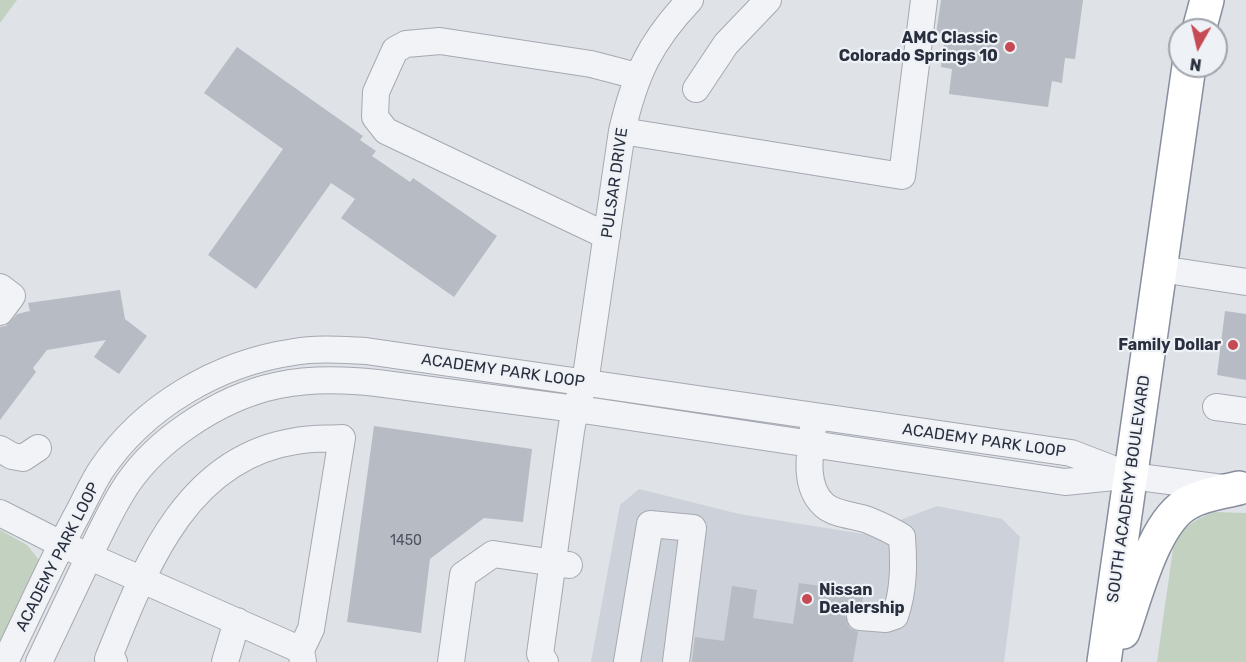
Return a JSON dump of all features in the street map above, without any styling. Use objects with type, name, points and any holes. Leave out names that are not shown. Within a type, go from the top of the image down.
[{"type":"highway","points":[[1185,0],[1186,18]]},
{"type":"highway","points":[[1203,18],[1208,0]]},
{"type":"highway","name":"SOUTH ACADEMY BOULEVARD","points":[[1104,662],[1187,78]]},
{"type":"highway","points":[[1112,662],[1165,522],[1189,502],[1243,489]]},
{"type":"street","name":"PULSAR DRIVE","points":[[547,662],[540,654],[561,563],[622,131],[637,76],[655,42],[690,0]]},
{"type":"street","points":[[696,89],[726,44],[768,0]]},
{"type":"street","points":[[622,131],[902,176],[924,0]]},
{"type":"street","points":[[607,236],[386,131],[375,117],[376,92],[396,50],[406,44],[440,41],[591,64],[637,76]]},
{"type":"street","points":[[1160,269],[1246,282]]},
{"type":"street","points":[[0,287],[12,296],[0,312]]},
{"type":"street","name":"ACADEMY PARK LOOP","points":[[5,662],[61,544],[101,471],[126,439],[156,410],[214,376],[240,364],[295,351],[366,351],[1071,453],[1131,476]]},
{"type":"street","name":"ACADEMY PARK LOOP","points":[[39,662],[108,518],[129,482],[153,453],[205,414],[252,391],[310,380],[346,380],[583,410],[1065,482],[1131,476]]},
{"type":"street","points":[[1216,407],[1246,411]]},
{"type":"street","points":[[815,416],[808,468],[813,488],[823,504],[838,512],[867,520],[902,537],[902,591],[895,616],[886,619],[860,617]]},
{"type":"street","points":[[0,513],[61,544],[89,556],[141,579],[237,621],[304,659],[342,438],[296,441],[241,459],[210,481],[161,539],[141,579],[108,659],[114,662]]},
{"type":"street","points":[[0,449],[12,456],[23,458],[38,447]]},
{"type":"street","points":[[1131,476],[1243,489]]},
{"type":"street","points":[[627,662],[650,524],[693,528],[676,662]]},
{"type":"street","points":[[451,662],[463,575],[493,554],[561,563]]},
{"type":"street","points":[[225,662],[237,621]]},
{"type":"shaded area","name":"Nissan Dealership","points":[[639,489],[739,514],[863,534],[937,506],[1002,519],[1020,537],[1004,662],[591,662],[620,505]]},
{"type":"green space","points":[[0,0],[17,0],[0,23]]},
{"type":"green space","points":[[1215,512],[1246,513],[1246,662],[1157,662],[1174,542],[1192,523]]},
{"type":"green space","points":[[0,530],[27,545],[39,560],[0,641]]},
{"type":"building","name":"AMC Classic Colorado Springs 10","points":[[941,0],[1083,0],[1075,59],[1065,58],[1062,83],[1052,81],[1048,107],[949,94],[952,69],[941,67],[945,36],[936,34]]},
{"type":"building","points":[[237,47],[363,136],[360,140],[376,151],[372,156],[410,182],[413,178],[497,236],[454,297],[341,218],[355,199],[331,183],[256,289],[208,255],[283,149],[204,93]]},
{"type":"building","points":[[120,290],[125,319],[147,336],[119,374],[94,357],[106,340],[47,350],[33,368],[36,372],[0,420],[0,327],[6,326],[17,314],[30,311],[28,303]]},
{"type":"building","name":"Family Dollar","points":[[1225,311],[1246,314],[1246,380],[1217,375]]},
{"type":"building","points":[[374,426],[532,449],[523,522],[484,518],[430,559],[421,633],[347,622]]},
{"type":"building","points":[[799,583],[864,592],[862,602],[853,604],[847,609],[845,615],[847,624],[858,632],[853,662],[692,662],[695,637],[724,641],[732,586],[757,590],[753,618],[793,624]]},
{"type":"place","name":"AMC Classic Colorado Springs 10","points":[[1010,47]]},
{"type":"place","name":"Family Dollar","points":[[1233,345]]},
{"type":"place","name":"Nissan Dealership","points":[[807,599]]}]
